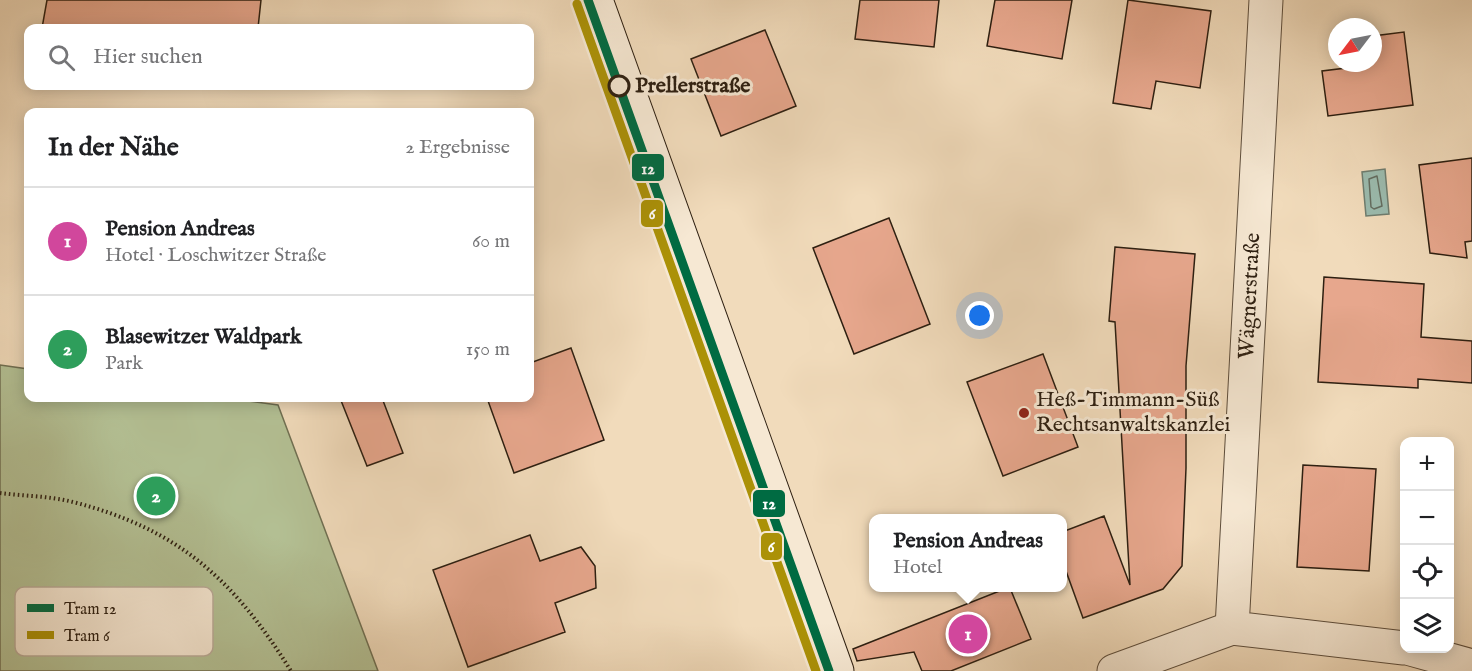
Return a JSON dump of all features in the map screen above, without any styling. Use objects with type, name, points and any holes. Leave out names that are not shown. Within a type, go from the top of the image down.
[{"type":"street","points":[[596,0],[837,671]]},
{"type":"street","name":"Wägnerstraße","points":[[1232,628],[1266,0]]},
{"type":"street","points":[[1114,671],[1232,628],[1400,647]]},
{"type":"street","points":[[1424,653],[1472,666]]},
{"type":"path","points":[[0,493],[71,501],[129,519],[186,548],[228,587],[265,629],[291,671]]},
{"type":"green space","points":[[0,365],[24,368],[24,402],[255,402],[278,405],[378,671],[0,671]]},
{"type":"water","points":[[1385,169],[1389,214],[1366,216],[1362,172]]},
{"type":"building","points":[[47,0],[261,0],[258,24],[43,24]]},
{"type":"building","points":[[860,0],[939,0],[934,47],[855,39]]},
{"type":"building","points":[[995,0],[1072,0],[1062,59],[987,46]]},
{"type":"building","points":[[1128,0],[1211,11],[1200,88],[1156,81],[1151,109],[1113,103]]},
{"type":"building","points":[[765,30],[796,106],[721,136],[691,59]]},
{"type":"building","points":[[1404,32],[1413,105],[1328,116],[1322,71],[1382,72],[1382,35]]},
{"type":"building","points":[[1472,158],[1472,241],[1465,242],[1467,258],[1430,253],[1419,165]]},
{"type":"building","points":[[889,218],[930,324],[854,354],[813,248]]},
{"type":"building","points":[[1115,247],[1195,254],[1186,366],[1186,468],[1182,566],[1163,589],[1083,618],[1067,574],[1067,530],[1104,516],[1130,585],[1115,322],[1109,321]]},
{"type":"building","points":[[1324,277],[1424,284],[1421,337],[1472,341],[1472,383],[1418,379],[1418,388],[1318,382]]},
{"type":"building","points":[[571,348],[604,440],[514,473],[488,402],[534,402],[534,362]]},
{"type":"building","points":[[1043,354],[1078,447],[1003,476],[967,382]]},
{"type":"building","points":[[342,402],[384,402],[403,453],[367,466]]},
{"type":"building","points":[[1303,465],[1376,469],[1369,571],[1297,567]]},
{"type":"building","points":[[530,535],[540,561],[581,547],[595,566],[596,588],[555,603],[565,632],[468,667],[433,570]]},
{"type":"building","points":[[997,592],[1012,592],[1031,639],[951,671],[922,671],[914,652],[857,661],[853,649]]},
{"type":"tram line","name":"12","points":[[588,0],[829,671]]},
{"type":"tram line","name":"6","points":[[577,4],[816,671]]},
{"type":"place","name":"Prellerstraße","points":[[619,86]]},
{"type":"place","name":"Heß-Timmann-Süß Rechtsanwaltskanzlei","points":[[1024,413]]},
{"type":"place","name":"Blasewitzer Waldpark","points":[[156,496]]},
{"type":"place","name":"Pension Andreas","points":[[968,634]]}]
